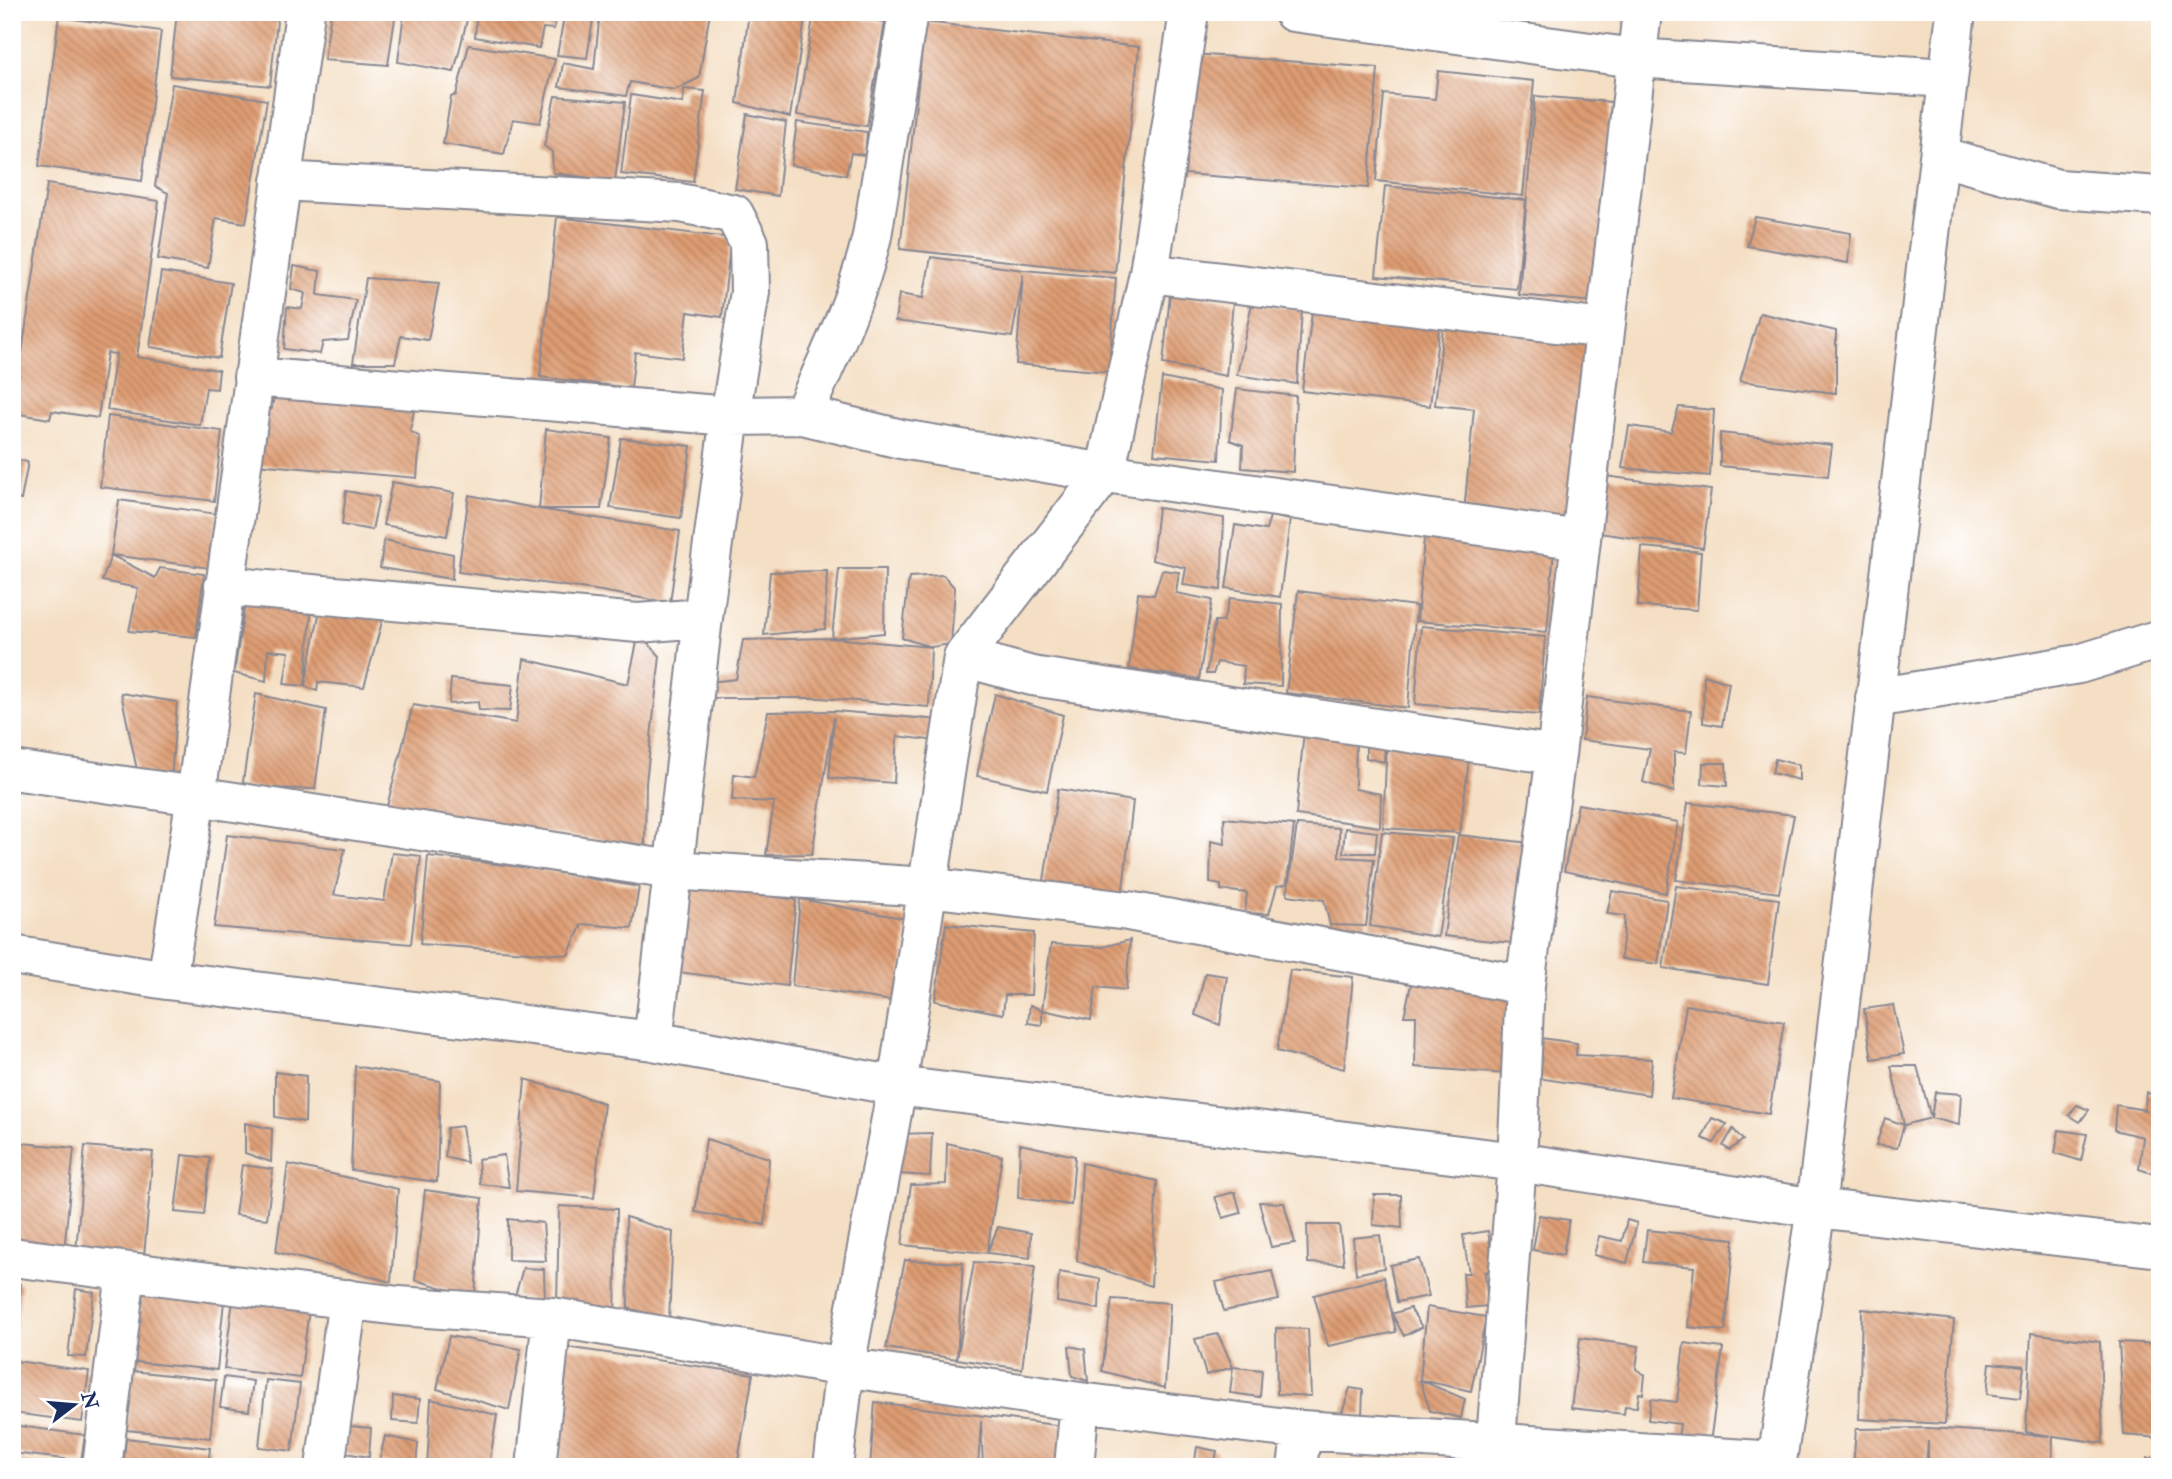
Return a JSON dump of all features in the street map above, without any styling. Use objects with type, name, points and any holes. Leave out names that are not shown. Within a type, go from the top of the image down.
[{"type":"street","points":[[167,981],[196,796],[305,12]]},
{"type":"street","points":[[803,415],[864,272],[908,12]]},
{"type":"street","points":[[833,1467],[845,1367],[897,1086],[963,657],[1105,472],[1149,273],[1189,12]]},
{"type":"street","points":[[1293,12],[1636,58],[1948,78]]},
{"type":"street","points":[[1495,1455],[1517,1162],[1525,985],[1556,755],[1642,12]]},
{"type":"street","points":[[12,1257],[399,1306],[552,1317],[845,1367],[1080,1402],[1495,1455],[1777,1464],[1816,1208],[1956,12]]},
{"type":"street","points":[[1939,156],[2058,189],[2160,196]]},
{"type":"street","points":[[281,181],[680,203],[734,214],[749,243],[750,292],[730,416],[703,618],[653,1041]]},
{"type":"street","points":[[1149,273],[1604,329]]},
{"type":"street","points":[[253,377],[730,416],[803,415],[901,439],[1105,472],[1581,540]]},
{"type":"street","points":[[224,586],[638,623],[703,618]]},
{"type":"street","points":[[1875,698],[2078,664],[2160,639]]},
{"type":"street","points":[[963,657],[1032,676],[1556,755]]},
{"type":"street","points":[[12,770],[672,870],[927,887],[1128,911],[1525,985]]},
{"type":"street","points":[[12,955],[167,981],[653,1041],[897,1086],[1517,1162],[1816,1208],[2160,1248]]},
{"type":"street","points":[[102,1467],[126,1272]]},
{"type":"street","points":[[325,1467],[348,1299]]},
{"type":"street","points":[[536,1467],[552,1317]]},
{"type":"street","points":[[1074,1467],[1080,1402]]},
{"type":"street","points":[[1297,1467],[1302,1430]]},
{"type":"building","points":[[177,12],[278,12],[270,86],[170,76]]},
{"type":"building","points":[[331,12],[396,12],[388,65],[324,60]]},
{"type":"building","points":[[404,12],[469,12],[454,72],[398,62]]},
{"type":"building","points":[[477,12],[533,12],[532,22],[538,22],[539,12],[556,12],[554,29],[543,28],[539,48],[475,37]]},
{"type":"building","points":[[565,12],[594,13],[587,58],[557,55]]},
{"type":"building","points":[[600,12],[710,12],[699,78],[675,90],[630,82],[626,96],[559,87],[563,63],[594,69]]},
{"type":"building","points":[[749,12],[806,12],[790,117],[737,103]]},
{"type":"building","points":[[814,12],[885,22],[867,126],[797,115]]},
{"type":"building","points":[[59,17],[161,31],[142,181],[39,166]]},
{"type":"building","points":[[925,22],[1139,47],[1115,273],[900,249]]},
{"type":"building","points":[[469,45],[555,59],[540,123],[513,119],[504,154],[443,144],[451,97],[456,95]]},
{"type":"building","points":[[1193,54],[1378,68],[1368,188],[1185,174]]},
{"type":"building","points":[[1438,71],[1534,81],[1523,196],[1376,181],[1384,94],[1435,99]]},
{"type":"building","points":[[172,84],[267,100],[246,223],[216,218],[208,268],[158,259],[168,193],[155,186]]},
{"type":"building","points":[[684,89],[705,91],[693,182],[621,174],[631,95],[683,103]]},
{"type":"building","points":[[555,96],[625,102],[615,181],[553,173],[552,152],[544,146]]},
{"type":"building","points":[[1535,96],[1611,102],[1595,302],[1519,295]]},
{"type":"building","points":[[747,114],[786,122],[778,196],[735,189]]},
{"type":"building","points":[[797,122],[867,132],[865,155],[851,153],[846,175],[791,165]]},
{"type":"building","points":[[47,184],[159,201],[137,357],[219,370],[217,389],[206,388],[200,425],[107,410],[116,354],[107,353],[98,418],[52,411],[50,419],[13,413]]},
{"type":"building","points":[[1385,186],[1526,200],[1517,289],[1376,276]]},
{"type":"building","points":[[557,217],[731,238],[722,317],[688,312],[682,358],[635,352],[631,388],[540,377]]},
{"type":"building","points":[[1755,217],[1851,233],[1848,263],[1747,246]]},
{"type":"building","points":[[931,257],[1023,270],[1116,278],[1109,372],[1016,364],[1023,275],[1012,337],[895,321],[899,294],[923,298]]},
{"type":"building","points":[[294,266],[320,271],[318,295],[356,300],[348,340],[323,342],[320,354],[284,349],[287,307],[302,309],[305,293],[291,289]]},
{"type":"building","points":[[161,272],[231,283],[219,358],[150,347]]},
{"type":"building","points":[[366,278],[439,283],[428,340],[401,336],[395,363],[353,363]]},
{"type":"building","points":[[1170,294],[1233,302],[1226,376],[1163,364]]},
{"type":"building","points":[[1252,303],[1302,310],[1297,384],[1237,375]]},
{"type":"building","points":[[1313,304],[1440,320],[1430,406],[1302,391]]},
{"type":"building","points":[[1760,313],[1836,331],[1836,393],[1740,381]]},
{"type":"building","points":[[1444,318],[1594,334],[1575,524],[1464,512],[1474,409],[1435,405]]},
{"type":"building","points":[[1162,378],[1222,390],[1219,460],[1154,454]]},
{"type":"building","points":[[275,388],[415,405],[410,431],[420,437],[417,478],[255,464],[263,412],[272,409]]},
{"type":"building","points":[[1237,389],[1296,396],[1293,472],[1242,468],[1243,445],[1230,440]]},
{"type":"building","points":[[1679,407],[1714,410],[1710,476],[1622,468],[1629,426],[1671,432]]},
{"type":"building","points":[[108,416],[222,431],[214,501],[100,487]]},
{"type":"building","points":[[546,429],[611,438],[601,509],[539,509]]},
{"type":"building","points":[[1720,433],[1832,445],[1828,476],[1720,466]]},
{"type":"building","points":[[621,438],[691,446],[681,518],[610,508]]},
{"type":"building","points":[[12,459],[28,462],[21,500],[12,498]]},
{"type":"building","points":[[1605,476],[1711,490],[1703,548],[1599,533]]},
{"type":"building","points":[[392,482],[454,493],[447,536],[383,525]]},
{"type":"building","points":[[346,491],[379,497],[372,530],[342,525]]},
{"type":"building","points":[[469,495],[680,531],[670,603],[458,572]]},
{"type":"building","points":[[119,500],[217,514],[210,568],[111,555]]},
{"type":"building","points":[[1158,508],[1224,518],[1221,590],[1183,585],[1186,568],[1152,560]]},
{"type":"building","points":[[1270,516],[1290,520],[1280,597],[1226,588],[1235,525],[1266,530]]},
{"type":"building","points":[[1424,538],[1554,550],[1547,632],[1417,621]]},
{"type":"building","points":[[384,540],[453,554],[452,579],[380,568]]},
{"type":"building","points":[[1642,547],[1701,552],[1697,610],[1638,606]]},
{"type":"building","points":[[111,555],[155,578],[160,568],[204,574],[196,637],[129,631],[138,588],[102,581]]},
{"type":"building","points":[[839,569],[885,569],[884,633],[832,638]]},
{"type":"building","points":[[1162,570],[1179,572],[1176,593],[1212,600],[1199,679],[1129,669],[1138,593],[1154,595]]},
{"type":"building","points":[[827,571],[825,629],[764,635],[770,572]]},
{"type":"building","points":[[943,575],[955,588],[951,644],[931,647],[902,638],[909,577]]},
{"type":"building","points":[[1298,591],[1416,606],[1408,708],[1286,693]]},
{"type":"building","points":[[246,598],[312,603],[305,686],[284,684],[289,652],[268,650],[266,681],[234,673]]},
{"type":"building","points":[[1230,598],[1282,604],[1281,686],[1243,684],[1244,666],[1217,662],[1213,674],[1206,674],[1215,621],[1223,621]]},
{"type":"building","points":[[321,604],[385,611],[364,687],[318,682],[317,691],[305,686]]},
{"type":"building","points":[[1421,626],[1545,637],[1539,715],[1415,704]]},
{"type":"building","points":[[639,633],[660,656],[646,783],[645,845],[479,824],[387,806],[413,705],[516,723],[524,659],[628,684]]},
{"type":"building","points":[[832,638],[931,647],[929,707],[821,698],[708,698],[709,682],[736,679],[743,640]]},
{"type":"building","points":[[1704,675],[1729,683],[1722,726],[1703,723]]},
{"type":"building","points":[[451,679],[513,685],[510,711],[479,710],[478,702],[449,704]]},
{"type":"building","points":[[121,693],[177,702],[171,780],[137,770]]},
{"type":"building","points":[[256,694],[326,710],[315,789],[242,788]]},
{"type":"building","points":[[995,694],[1063,715],[1047,791],[977,776]]},
{"type":"building","points":[[1587,697],[1691,711],[1686,753],[1674,752],[1674,792],[1643,782],[1650,749],[1582,740]]},
{"type":"building","points":[[835,711],[940,720],[937,741],[897,736],[894,783],[829,778],[834,717],[812,854],[766,855],[774,802],[732,800],[734,774],[754,777],[768,712]]},
{"type":"building","points":[[1304,730],[1356,737],[1355,789],[1381,794],[1380,827],[1296,815]]},
{"type":"building","points":[[1366,736],[1385,740],[1384,762],[1366,758]]},
{"type":"building","points":[[1387,740],[1470,751],[1460,833],[1383,828]]},
{"type":"building","points":[[1775,759],[1799,765],[1799,780],[1772,773]]},
{"type":"building","points":[[1703,763],[1726,763],[1727,786],[1702,784]]},
{"type":"building","points":[[1058,789],[1133,801],[1122,898],[1043,887]]},
{"type":"building","points":[[1688,803],[1794,815],[1779,893],[1676,880]]},
{"type":"building","points":[[1578,804],[1678,822],[1666,893],[1564,871]]},
{"type":"building","points":[[1224,818],[1294,825],[1287,884],[1277,886],[1269,914],[1245,913],[1247,893],[1221,890],[1221,885],[1210,883],[1211,841],[1225,844]]},
{"type":"building","points":[[1297,825],[1339,828],[1339,857],[1374,859],[1366,926],[1330,925],[1324,900],[1287,895]]},
{"type":"building","points":[[1345,828],[1377,832],[1375,853],[1343,853]]},
{"type":"building","points":[[1382,832],[1453,838],[1438,937],[1370,926]]},
{"type":"building","points":[[227,835],[345,849],[334,895],[384,901],[392,853],[421,856],[411,944],[214,927]]},
{"type":"building","points":[[1458,835],[1530,843],[1522,944],[1444,936]]},
{"type":"building","points":[[428,856],[531,868],[639,887],[632,928],[582,924],[568,955],[420,944]]},
{"type":"building","points":[[686,882],[796,900],[787,986],[669,971]]},
{"type":"building","points":[[1676,886],[1779,899],[1768,984],[1663,968]]},
{"type":"building","points":[[1612,891],[1667,900],[1658,964],[1621,959],[1625,916],[1607,914]]},
{"type":"building","points":[[800,899],[907,919],[899,1002],[792,986]]},
{"type":"building","points":[[946,924],[1034,933],[1031,995],[1005,995],[1003,1014],[935,1001]]},
{"type":"building","points":[[1130,940],[1126,990],[1096,987],[1091,1020],[1042,1010],[1051,944],[1102,947]]},
{"type":"building","points":[[1290,970],[1353,977],[1344,1069],[1277,1051]]},
{"type":"building","points":[[1205,973],[1227,976],[1220,1025],[1195,1015]]},
{"type":"building","points":[[1412,980],[1512,989],[1505,1074],[1415,1067],[1416,1016],[1404,1016]]},
{"type":"building","points":[[1030,1005],[1042,1010],[1042,1025],[1028,1023]]},
{"type":"building","points":[[1686,1005],[1784,1022],[1769,1114],[1671,1098]]},
{"type":"building","points":[[1893,1005],[1904,1054],[1872,1059],[1864,1009]]},
{"type":"building","points":[[1534,1037],[1577,1043],[1576,1055],[1652,1059],[1649,1095],[1531,1077]]},
{"type":"building","points":[[355,1066],[440,1081],[437,1182],[351,1170]]},
{"type":"building","points":[[1891,1066],[1917,1066],[1931,1118],[1904,1125]]},
{"type":"building","points":[[275,1072],[306,1076],[305,1122],[275,1117]]},
{"type":"building","points":[[525,1079],[604,1103],[594,1198],[516,1191]]},
{"type":"building","points":[[1935,1092],[1961,1094],[1959,1125],[1931,1118]]},
{"type":"building","points":[[2146,1092],[2160,1098],[2160,1176],[2139,1169],[2143,1137],[2114,1130],[2116,1105],[2145,1110]]},
{"type":"building","points":[[2077,1105],[2089,1110],[2080,1122],[2069,1115]]},
{"type":"building","points":[[1712,1118],[1727,1124],[1714,1143],[1702,1138]]},
{"type":"building","points":[[1885,1118],[1904,1125],[1897,1148],[1876,1145]]},
{"type":"building","points":[[245,1123],[272,1129],[271,1162],[245,1153]]},
{"type":"building","points":[[462,1126],[467,1163],[445,1157],[447,1128]]},
{"type":"building","points":[[1733,1129],[1743,1140],[1730,1150],[1723,1146]]},
{"type":"building","points":[[2059,1130],[2087,1134],[2081,1161],[2055,1153]]},
{"type":"building","points":[[932,1133],[930,1176],[897,1174],[898,1134]]},
{"type":"building","points":[[706,1139],[769,1158],[765,1225],[695,1212]]},
{"type":"building","points":[[12,1142],[74,1148],[64,1252],[12,1247]]},
{"type":"building","points":[[947,1143],[1002,1156],[987,1253],[902,1245],[911,1185],[946,1184]]},
{"type":"building","points":[[1020,1144],[1075,1156],[1071,1205],[1018,1198]]},
{"type":"building","points":[[85,1146],[153,1152],[144,1257],[76,1251]]},
{"type":"building","points":[[182,1155],[210,1158],[204,1215],[175,1212]]},
{"type":"building","points":[[504,1155],[509,1187],[480,1184],[478,1159]]},
{"type":"building","points":[[1082,1163],[1157,1181],[1151,1286],[1077,1261]]},
{"type":"building","points":[[288,1164],[398,1189],[391,1282],[276,1252]]},
{"type":"building","points":[[242,1165],[273,1169],[267,1219],[235,1215]]},
{"type":"building","points":[[425,1190],[482,1198],[475,1297],[415,1280]]},
{"type":"building","points":[[1235,1192],[1241,1213],[1223,1218],[1215,1197]]},
{"type":"building","points":[[1374,1195],[1401,1195],[1402,1228],[1373,1225]]},
{"type":"building","points":[[1259,1202],[1284,1203],[1295,1243],[1271,1247]]},
{"type":"building","points":[[559,1206],[617,1209],[615,1322],[557,1305]]},
{"type":"building","points":[[1539,1215],[1569,1220],[1563,1255],[1533,1250]]},
{"type":"building","points":[[626,1217],[673,1232],[669,1320],[628,1308]]},
{"type":"building","points":[[508,1219],[543,1223],[546,1261],[508,1260]]},
{"type":"building","points":[[1627,1220],[1637,1223],[1627,1263],[1594,1255],[1599,1236],[1622,1241]]},
{"type":"building","points":[[1307,1225],[1339,1225],[1344,1264],[1308,1263]]},
{"type":"building","points":[[998,1227],[1031,1233],[1030,1258],[987,1253]]},
{"type":"building","points":[[1647,1230],[1734,1239],[1725,1331],[1688,1327],[1694,1267],[1643,1262]]},
{"type":"building","points":[[1488,1231],[1494,1270],[1485,1272],[1488,1306],[1466,1308],[1463,1273],[1469,1273],[1463,1235]]},
{"type":"building","points":[[1380,1235],[1384,1268],[1356,1274],[1353,1238]]},
{"type":"building","points":[[1419,1259],[1429,1296],[1397,1302],[1390,1265]]},
{"type":"building","points":[[905,1260],[963,1263],[957,1359],[886,1348]]},
{"type":"building","points":[[974,1262],[1035,1266],[1022,1369],[957,1359]]},
{"type":"building","points":[[523,1268],[544,1269],[545,1303],[515,1296]]},
{"type":"building","points":[[1272,1271],[1279,1300],[1224,1311],[1216,1282]]},
{"type":"building","points":[[1059,1272],[1100,1279],[1099,1309],[1057,1302]]},
{"type":"building","points":[[1384,1277],[1396,1332],[1328,1346],[1314,1295]]},
{"type":"building","points":[[12,1283],[21,1284],[14,1345],[12,1345]]},
{"type":"building","points":[[76,1289],[94,1292],[86,1357],[68,1356]]},
{"type":"building","points":[[141,1293],[224,1301],[217,1370],[135,1362]]},
{"type":"building","points":[[1112,1299],[1170,1303],[1165,1388],[1102,1371]]},
{"type":"building","points":[[233,1300],[309,1310],[300,1378],[224,1369]]},
{"type":"building","points":[[1427,1307],[1486,1317],[1471,1391],[1420,1380]]},
{"type":"building","points":[[1410,1308],[1422,1327],[1404,1336],[1392,1314]]},
{"type":"building","points":[[1862,1309],[1954,1320],[1945,1424],[1859,1419]]},
{"type":"building","points":[[1276,1328],[1308,1329],[1311,1396],[1277,1394]]},
{"type":"building","points":[[2031,1333],[2100,1342],[2103,1443],[2053,1436],[2052,1467],[1928,1467],[1928,1441],[1926,1467],[1853,1467],[1856,1429],[1929,1428],[2051,1436],[2026,1432]]},
{"type":"building","points":[[1218,1334],[1233,1367],[1206,1375],[1195,1339]]},
{"type":"building","points":[[449,1336],[521,1349],[509,1410],[437,1389]]},
{"type":"building","points":[[1580,1338],[1639,1346],[1636,1369],[1645,1375],[1643,1394],[1639,1393],[1637,1407],[1625,1406],[1624,1414],[1571,1408]]},
{"type":"building","points":[[2119,1342],[2160,1344],[2160,1438],[2124,1435]]},
{"type":"building","points":[[1684,1343],[1723,1348],[1709,1450],[1677,1445],[1680,1424],[1648,1420],[1651,1399],[1677,1402]]},
{"type":"building","points":[[1069,1346],[1085,1349],[1088,1381],[1072,1376]]},
{"type":"building","points":[[565,1347],[753,1374],[737,1467],[555,1467]]},
{"type":"building","points":[[16,1361],[89,1371],[82,1422],[12,1413]]},
{"type":"building","points":[[1990,1363],[2024,1366],[2020,1398],[1987,1394]]},
{"type":"building","points":[[1233,1367],[1262,1370],[1260,1397],[1230,1393]]},
{"type":"building","points":[[132,1371],[216,1380],[210,1438],[126,1430]]},
{"type":"building","points":[[224,1377],[253,1381],[249,1411],[220,1407]]},
{"type":"building","points":[[266,1380],[300,1384],[292,1451],[259,1447]]},
{"type":"building","points":[[1420,1380],[1465,1399],[1461,1418],[1430,1411]]},
{"type":"building","points":[[1350,1388],[1363,1390],[1362,1415],[1342,1413]]},
{"type":"building","points":[[393,1396],[420,1399],[418,1423],[392,1421]]},
{"type":"building","points":[[431,1399],[497,1415],[489,1467],[427,1467]]},
{"type":"building","points":[[875,1402],[1070,1427],[1069,1467],[983,1467],[981,1421],[978,1467],[870,1467]]},
{"type":"building","points":[[12,1425],[85,1435],[81,1461],[12,1453]]},
{"type":"building","points":[[348,1426],[371,1428],[369,1457],[345,1453]]},
{"type":"building","points":[[385,1436],[418,1443],[416,1467],[379,1462]]},
{"type":"building","points":[[126,1438],[210,1448],[208,1467],[123,1467]]},
{"type":"building","points":[[1197,1447],[1217,1451],[1214,1467],[1194,1467]]},
{"type":"building","points":[[2147,1458],[2160,1459],[2160,1467],[2146,1467]]},
{"type":"building","points":[[12,1461],[39,1465],[39,1467],[12,1467]]}]
